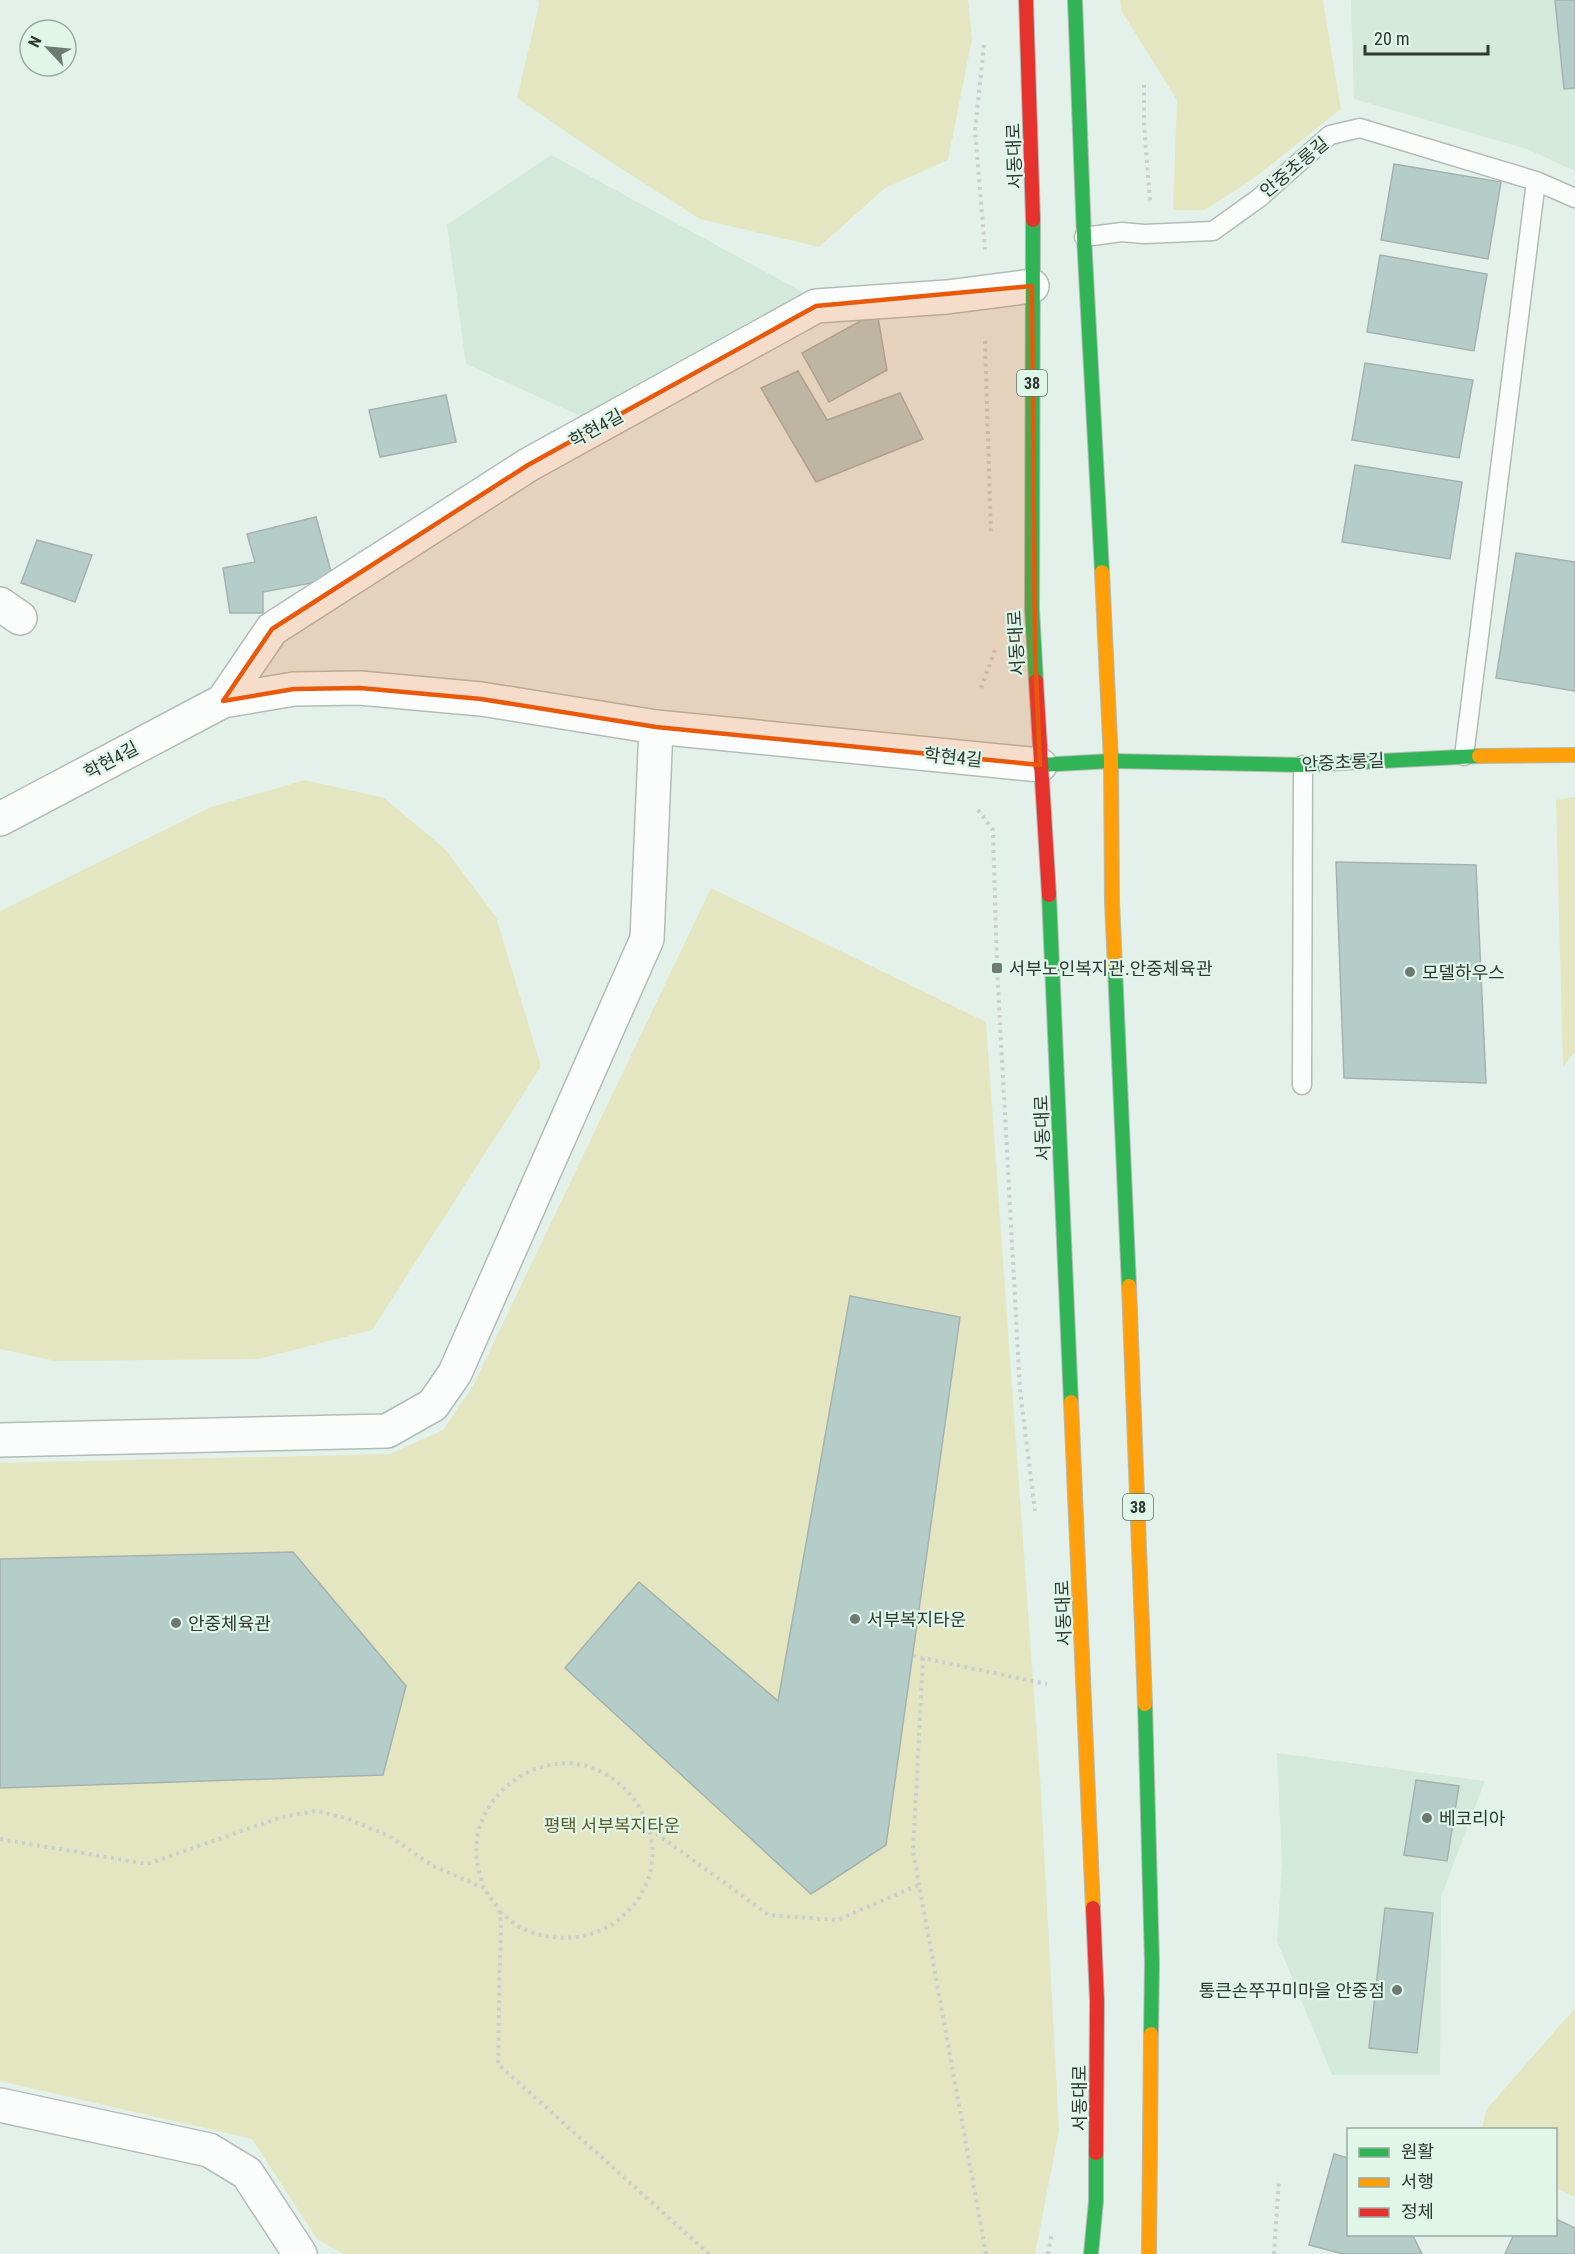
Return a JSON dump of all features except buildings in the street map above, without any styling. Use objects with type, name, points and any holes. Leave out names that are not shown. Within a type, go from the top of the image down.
[{"type":"main road","name":"서동대로","points":[[1026,0],[1033,188],[1032,609],[1049,887],[1097,2001],[1096,2201],[1091,2254]]},
{"type":"main road","name":"38","points":[[1075,0],[1084,237],[1101,519],[1111,761],[1112,901],[1142,1579],[1152,1963],[1149,2254]]},
{"type":"main road","name":"안중초롱길","points":[[1040,765],[1111,761],[1303,765],[1464,756],[1575,755]]},
{"type":"street","name":"학현4길","points":[[223,701],[272,629],[528,465],[816,306],[946,297],[1032,286]]},
{"type":"street","name":"학현4길","points":[[0,819],[223,701],[294,689],[360,688],[481,699],[656,727],[1040,765]]},
{"type":"street","points":[[0,1440],[387,1431],[433,1405],[455,1373],[646,939],[656,727]]},
{"type":"street","points":[[0,2105],[209,2150],[247,2173],[303,2252]]},
{"type":"lane","name":"안중초롱길","points":[[1084,237],[1122,232],[1144,234],[1214,231],[1258,198],[1330,135],[1360,128],[1536,181],[1575,198]]},
{"type":"lane","points":[[1464,756],[1536,181]]},
{"type":"lane","points":[[1302,1085],[1303,765]]},
{"type":"path","points":[[984,45],[975,130],[985,250]]},
{"type":"path","points":[[1144,85],[1144,124],[1150,201]]},
{"type":"path","points":[[985,340],[991,543]]},
{"type":"path","points":[[981,688],[995,650]]},
{"type":"path","points":[[978,810],[993,830],[997,968],[1020,1390],[1035,1515]]},
{"type":"path","points":[[913,1656],[1050,1684],[1050,1673]]},
{"type":"path","points":[[923,1658],[913,1851],[986,2254]]},
{"type":"path","points":[[564,1763],[592,1767],[618,1780],[638,1802],[649,1828],[652,1857],[645,1886],[630,1910],[607,1928],[580,1938],[551,1939],[524,1930],[500,1912],[484,1888],[477,1860],[479,1831],[490,1804],[509,1782],[534,1768],[564,1763]]},
{"type":"path","points":[[0,1839],[147,1864],[282,1817],[316,1811],[346,1818],[389,1836],[434,1866],[484,1888]]},
{"type":"path","points":[[649,1828],[769,1915],[837,1920],[919,1885]]},
{"type":"path","points":[[500,1912],[498,2064],[709,2254]]},
{"type":"path","points":[[1274,2254],[1279,2179]]},
{"type":"path","points":[[1048,2254],[1052,2232]]},
{"type":"highlighted area","points":[[1032,286],[1035,649],[1040,765],[656,727],[481,699],[360,688],[294,689],[223,701],[272,629],[528,465],[816,306]]},
{"type":"shaded area","points":[[1351,0],[1575,0],[1575,171],[1527,149],[1354,99]]},
{"type":"shaded area","points":[[551,155],[806,294],[589,420],[466,364],[447,225]]},
{"type":"shaded area","points":[[1277,1753],[1485,1781],[1441,1897],[1440,2075],[1332,2075],[1277,1941],[1282,1864]]},
{"type":"green space","points":[[538,0],[968,0],[972,39],[948,160],[885,188],[819,247],[700,219],[517,98],[539,5]]},
{"type":"green space","points":[[1120,0],[1323,0],[1341,109],[1253,179],[1205,210],[1173,210],[1177,100],[1121,10]]},
{"type":"green space","points":[[305,780],[384,798],[445,849],[496,917],[541,1066],[372,1330],[258,1359],[56,1361],[0,1349],[0,911],[211,807]]},
{"type":"green space","points":[[1575,797],[1575,1051],[1563,1067],[1556,800]]},
{"type":"green space","name":"평택 서부복지타운","points":[[711,888],[986,1022],[1041,1792],[1059,2131],[1035,2254],[344,2254],[318,2240],[252,2139],[0,2081],[0,1463],[390,1454],[443,1430],[473,1386]]},
{"type":"green space","points":[[1575,2008],[1575,2197],[1557,2188],[1557,2128],[1482,2128],[1486,2110]]},
{"type":"traffic: fast","points":[[1075,0],[1084,237],[1102,572]]},
{"type":"traffic: fast","points":[[1033,220],[1032,609],[1036,681]]},
{"type":"traffic: fast","points":[[1040,765],[1111,761],[1303,765],[1479,756]]},
{"type":"traffic: fast","points":[[1049,895],[1071,1402]]},
{"type":"traffic: fast","points":[[1115,968],[1129,1286]]},
{"type":"traffic: fast","points":[[1145,1704],[1152,1963],[1151,2034]]},
{"type":"traffic: fast","points":[[1091,2254],[1096,2201],[1096,2153]]},
{"type":"traffic: slow","points":[[1102,572],[1111,761],[1115,968]]},
{"type":"traffic: slow","points":[[1479,756],[1575,755]]},
{"type":"traffic: slow","points":[[1129,1286],[1145,1704]]},
{"type":"traffic: slow","points":[[1071,1402],[1093,1908]]},
{"type":"traffic: slow","points":[[1149,2254],[1151,2034]]},
{"type":"traffic: jam","points":[[1026,0],[1033,220]]},
{"type":"traffic: jam","points":[[1036,681],[1049,895]]},
{"type":"traffic: jam","points":[[1093,1908],[1097,2001],[1096,2153]]},
{"type":"place","name":"서부노인복지관.안중체육관","points":[[997,968]]},
{"type":"place","name":"모델하우스","points":[[1410,972]]},
{"type":"place","name":"서부복지타운","points":[[855,1619]]},
{"type":"place","name":"안중체육관","points":[[176,1623]]},
{"type":"place","name":"베코리아","points":[[1427,1818]]},
{"type":"place","name":"통큰손쭈꾸미마을 안중점","points":[[1397,1990]]}]
